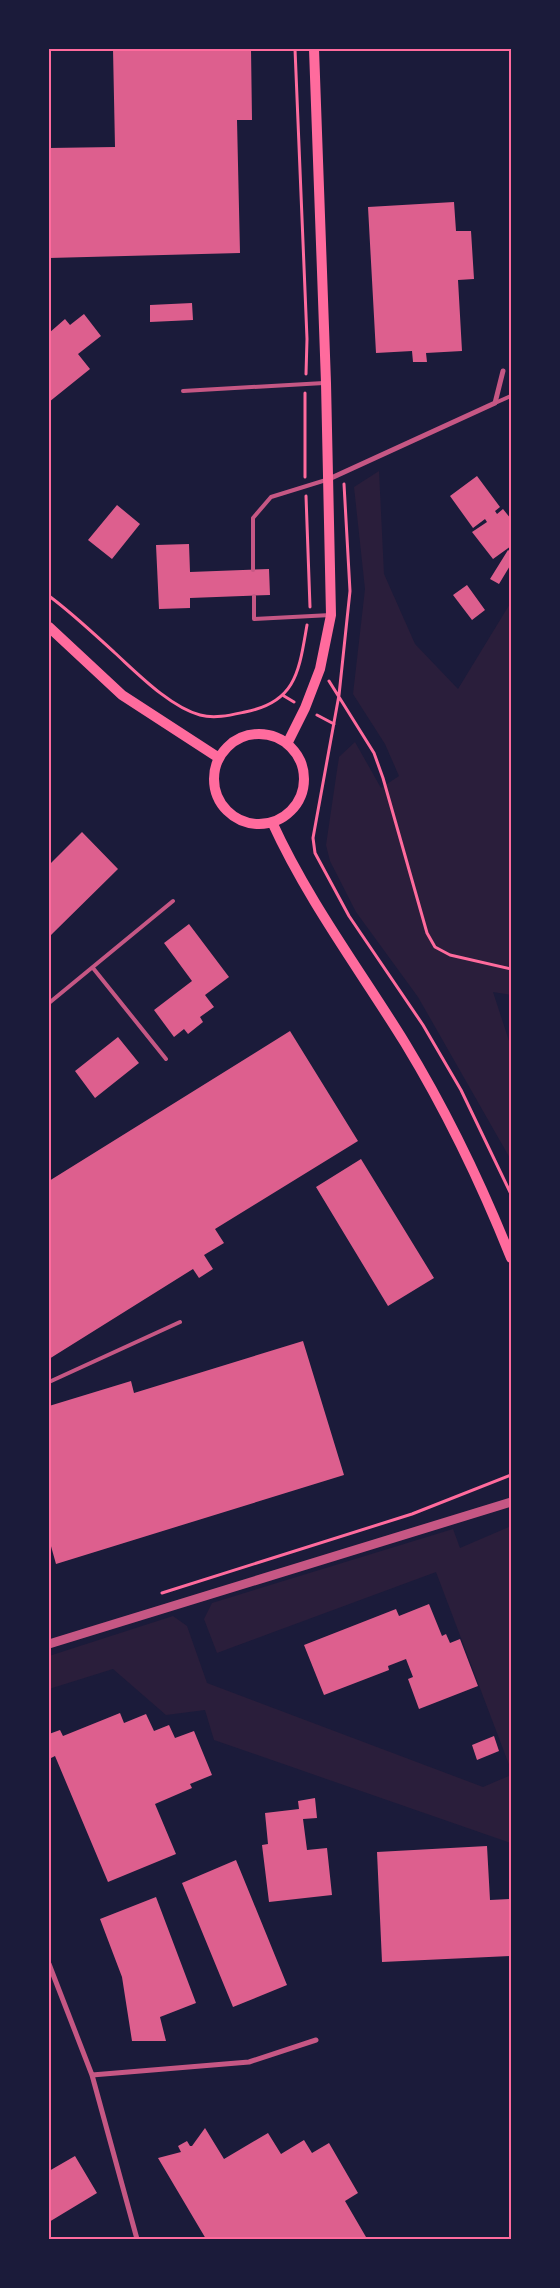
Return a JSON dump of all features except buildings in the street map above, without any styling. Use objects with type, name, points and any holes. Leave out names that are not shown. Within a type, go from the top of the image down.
[{"type":"main road","points":[[287,744],[305,708],[320,668],[331,615],[326,383],[314,49]]},
{"type":"main road","points":[[49,627],[122,695],[219,758]]},
{"type":"main road","points":[[263,734],[276,737],[287,744],[296,754],[302,767],[302,788],[294,806],[284,816],[272,822],[259,824],[246,822],[234,817],[224,808],[217,797],[214,784],[214,771],[219,758],[226,748],[237,740],[250,735],[263,734]]},
{"type":"main road","points":[[272,822],[287,854],[336,938],[404,1042],[446,1112],[481,1184],[511,1258]]},
{"type":"street","points":[[328,479],[495,403],[503,371]]},
{"type":"street","points":[[49,1644],[511,1502]]},
{"type":"street","points":[[49,1964],[92,2075],[137,2239]]},
{"type":"street","points":[[92,2075],[249,2062],[316,2040]]},
{"type":"lane","points":[[183,391],[326,383]]},
{"type":"lane","points":[[495,403],[511,396]]},
{"type":"lane","points":[[253,570],[254,518],[265,504],[271,497],[328,479]]},
{"type":"lane","points":[[254,596],[254,619],[331,615]]},
{"type":"lane","points":[[49,1003],[94,968],[173,901]]},
{"type":"lane","points":[[94,968],[166,1060]]},
{"type":"lane","points":[[49,1382],[180,1322]]},
{"type":"path","points":[[344,473],[350,591],[339,695],[313,838],[315,852],[349,916],[423,1025],[461,1090],[511,1194]]},
{"type":"path","points":[[49,596],[73,614],[149,684],[172,701],[200,715],[223,717],[269,706],[284,696]]},
{"type":"path","points":[[320,668],[339,695],[374,753],[383,778],[427,933],[435,947],[450,955],[511,969]]},
{"type":"path","points":[[161,1594],[412,1514],[511,1475]]},
{"type":"shaded area","points":[[379,471],[384,574],[415,644],[458,689],[511,602],[511,995],[493,992],[511,1047],[511,1160],[418,997],[356,912],[330,861],[326,845],[339,757],[355,742],[381,788],[399,776],[385,744],[353,694],[365,589],[354,487]]},
{"type":"shaded area","points":[[511,1526],[511,1770],[436,1572],[217,1653],[204,1619],[212,1603],[453,1529],[460,1548]]},
{"type":"shaded area","points":[[173,1616],[187,1626],[207,1683],[483,1787],[511,1775],[511,1843],[214,1740],[205,1710],[166,1715],[113,1669],[49,1689],[49,1656]]}]
